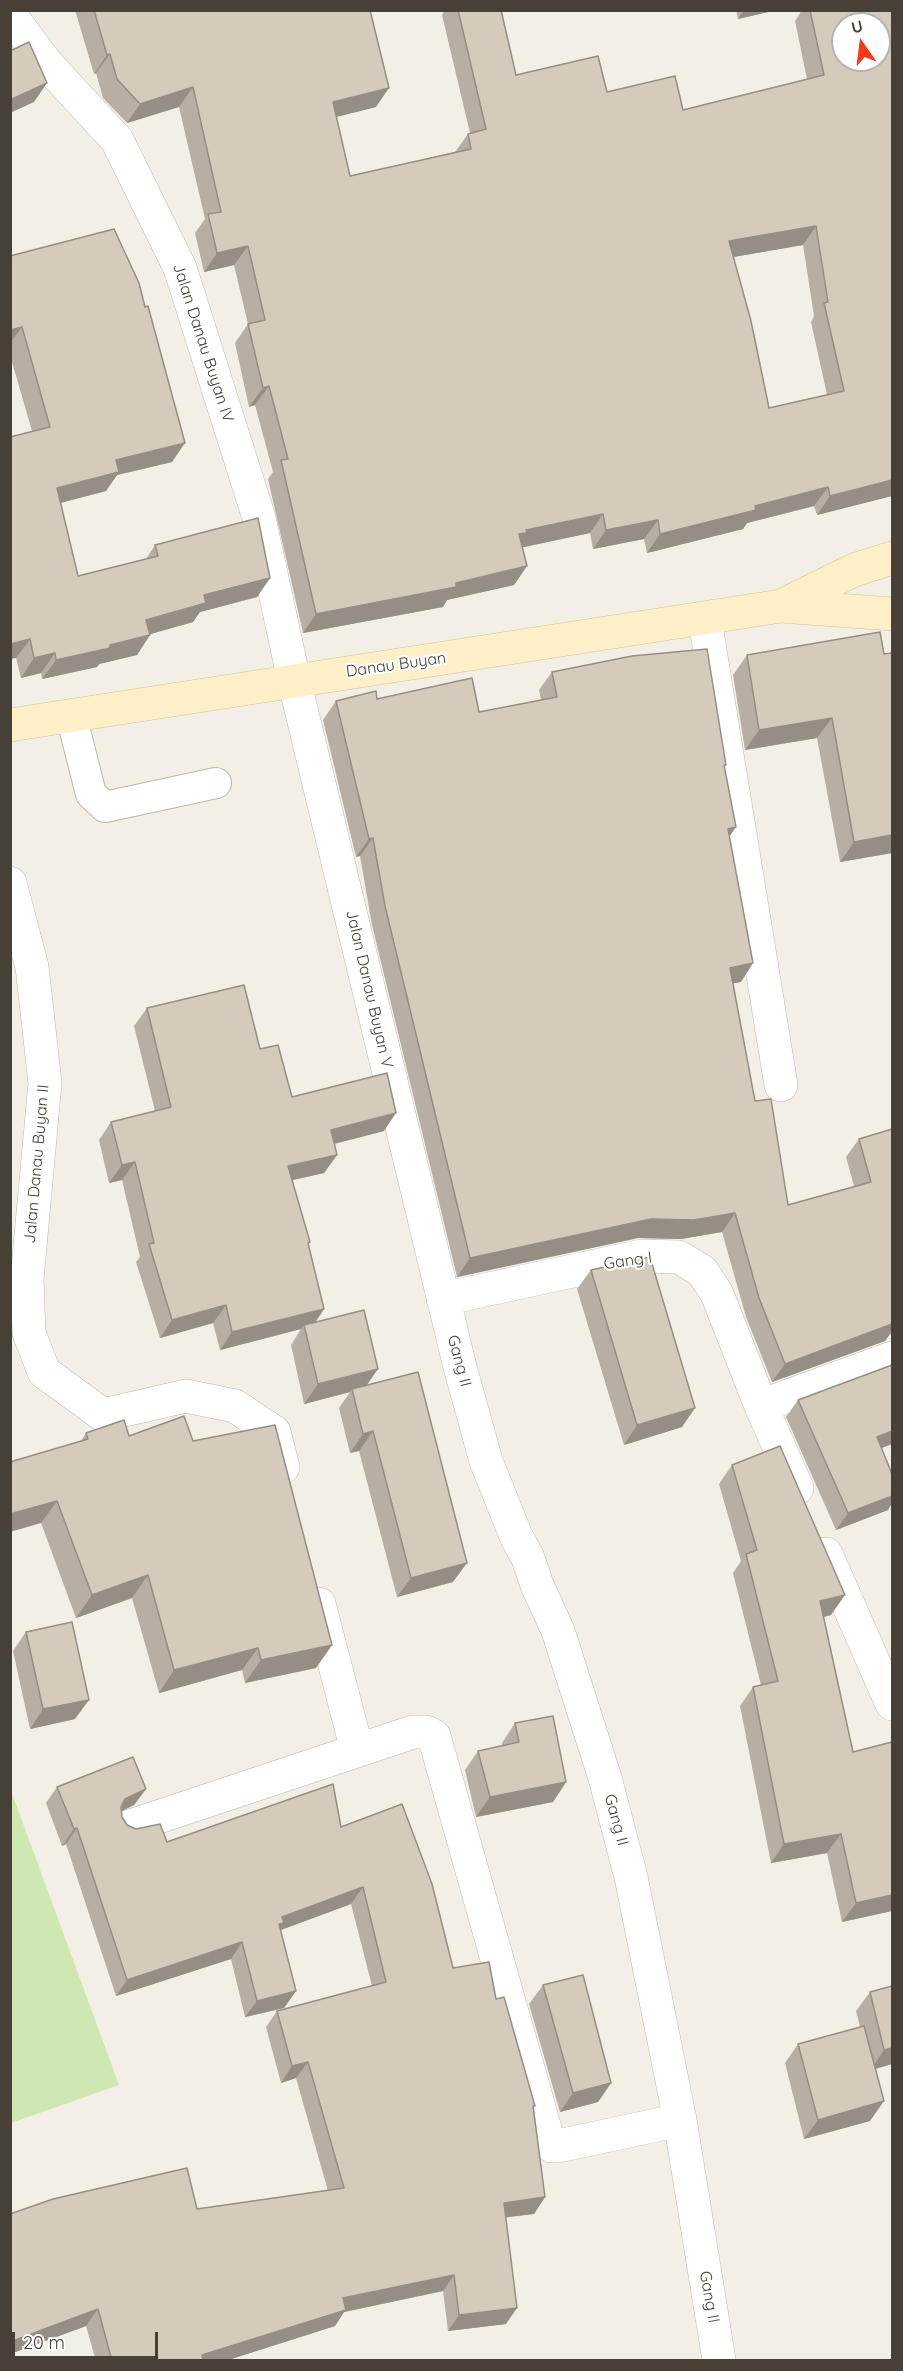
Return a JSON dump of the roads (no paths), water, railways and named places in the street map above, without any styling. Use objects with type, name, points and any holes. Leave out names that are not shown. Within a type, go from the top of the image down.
[{"type":"street","name":"Jalan Danau Buyan IV","points":[[10,15],[46,63],[117,140],[180,268],[260,518],[294,680]]},
{"type":"street","name":"Danau Buyan","points":[[781,606],[854,570],[892,558]]},
{"type":"street","name":"Danau Buyan","points":[[10,725],[294,680],[705,620],[781,606],[892,614]]},
{"type":"street","points":[[705,620],[781,1085]]},
{"type":"street","name":"Jalan Danau Buyan V","points":[[294,680],[442,1299]]},
{"type":"street","name":"Jalan Danau Buyan II","points":[[10,883],[32,968],[45,1083],[20,1338],[44,1372],[103,1415],[186,1396],[235,1406],[274,1432],[291,1496]]},
{"type":"street","name":"Gang I","points":[[442,1299],[642,1256],[679,1257],[702,1271],[717,1294],[761,1406]]},
{"type":"street","name":"Gang II","points":[[442,1299],[486,1461],[558,1631],[605,1778],[631,1877],[680,2120],[719,2361]]},
{"type":"street","points":[[892,1358],[761,1406],[892,1704]]},
{"type":"street","points":[[310,1572],[357,1750]]},
{"type":"street","points":[[128,1827],[413,1732],[428,1733],[434,1736],[550,2145],[563,2145],[680,2120]]},
{"type":"lane","points":[[71,715],[91,794],[105,807],[216,783]]}]
